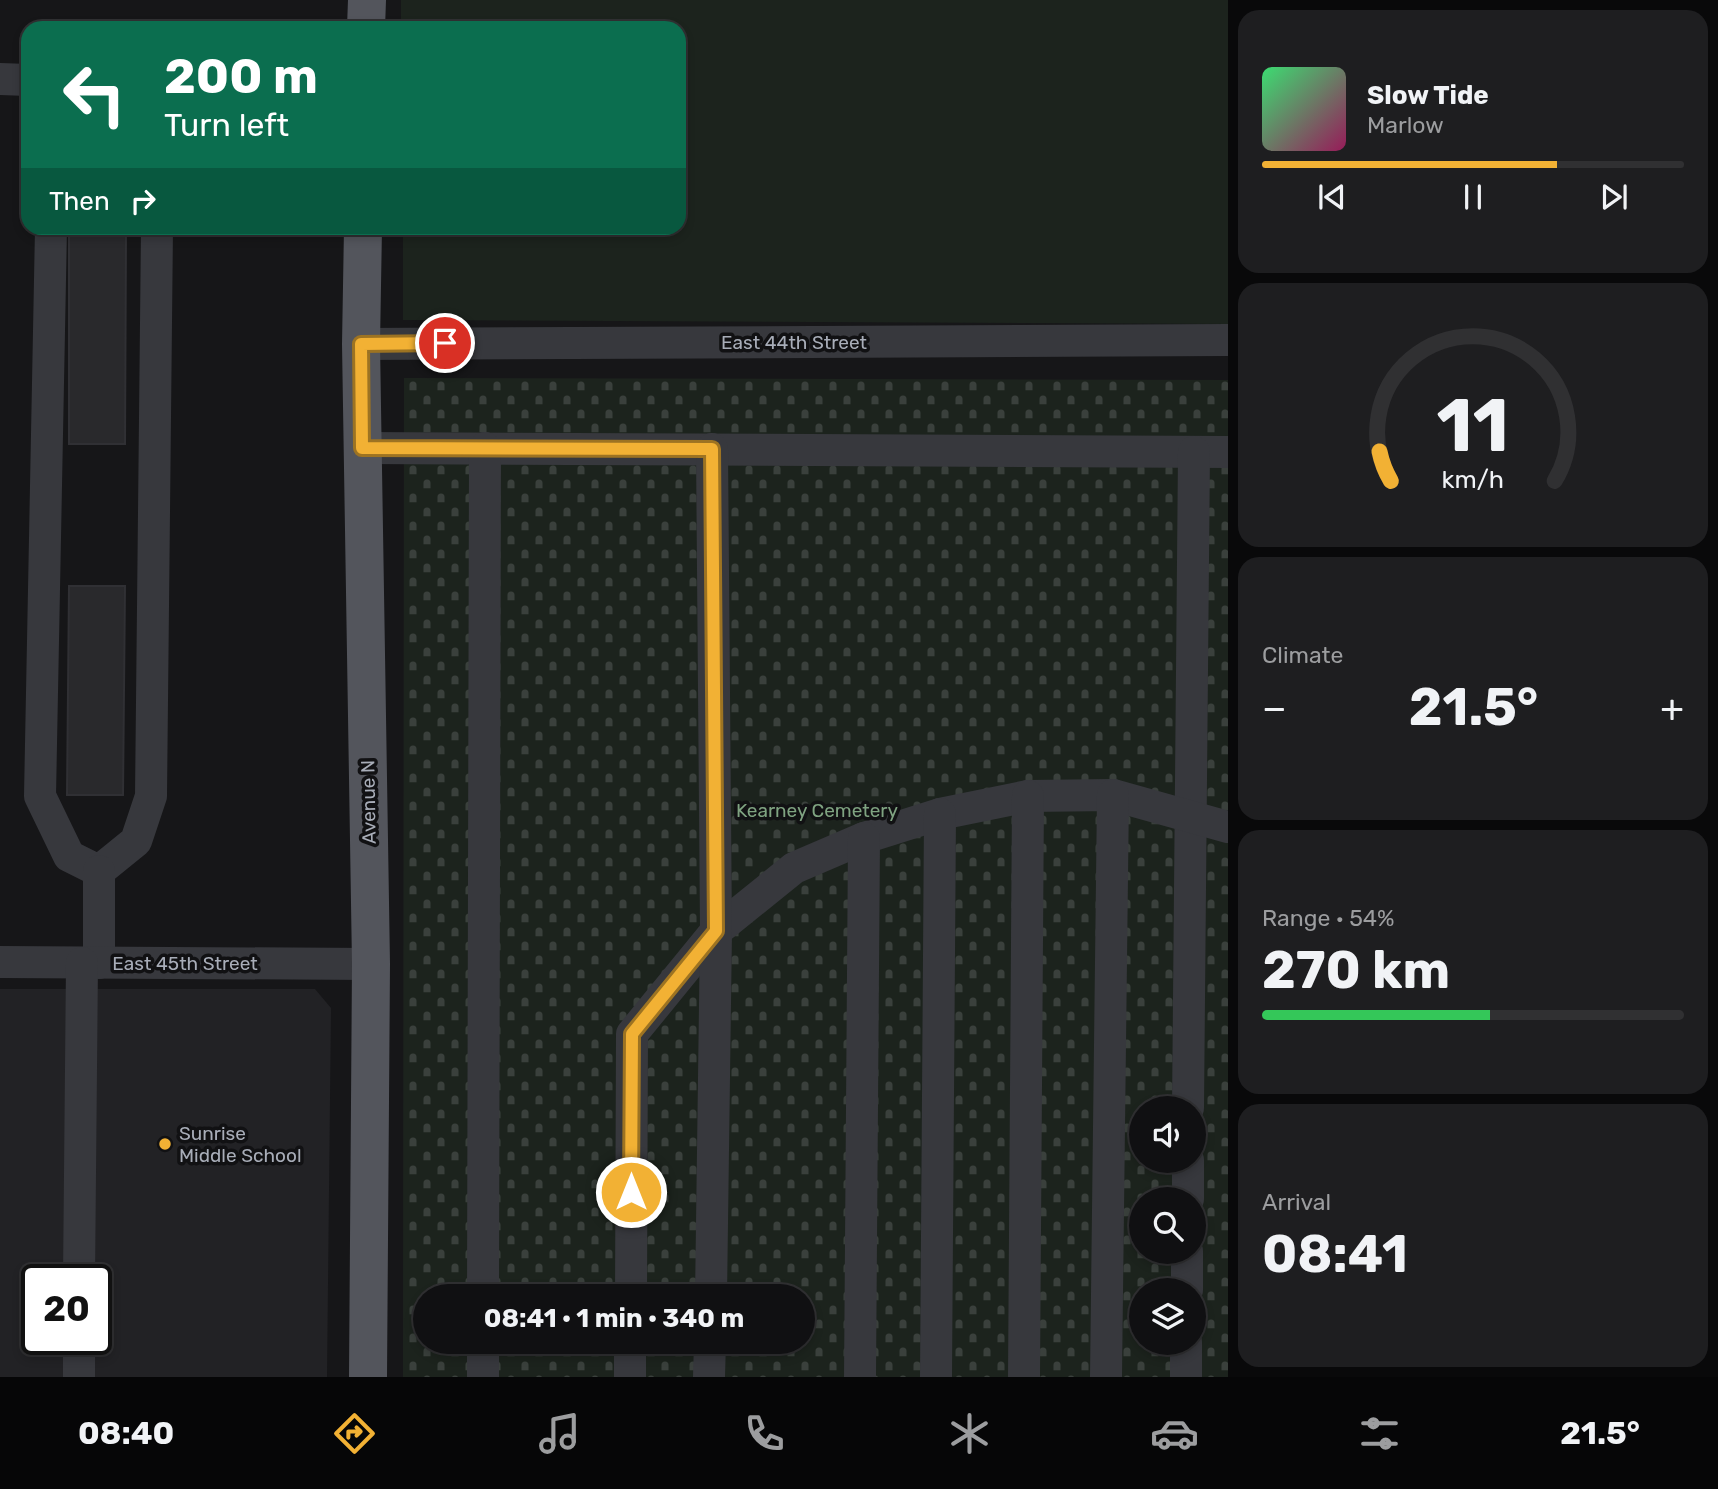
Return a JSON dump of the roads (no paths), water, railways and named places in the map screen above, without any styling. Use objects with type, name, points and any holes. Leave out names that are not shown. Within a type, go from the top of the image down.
[{"type":"main road","points":[[366,21],[367,0]]},
{"type":"main road","name":"Avenue N","points":[[363,235],[362,448],[370,964],[368,1377]]},
{"type":"street","points":[[0,79],[21,80]]},
{"type":"street","points":[[51,235],[40,796],[69,856],[99,871]]},
{"type":"street","points":[[80,1264],[90,963],[99,871],[136,841],[151,796],[157,235]]},
{"type":"street","name":"East 44th Street","points":[[361,344],[1228,340]]},
{"type":"street","points":[[362,448],[1228,452]]},
{"type":"street","points":[[483,1284],[485,448]]},
{"type":"street","points":[[710,1284],[716,931],[712,449]]},
{"type":"street","points":[[1188,1096],[1194,452]]},
{"type":"street","points":[[631,1284],[632,1034],[716,931],[794,868],[864,838],[940,814],[1028,796],[1113,795],[1228,828]]},
{"type":"street","points":[[1106,1377],[1113,795]]},
{"type":"street","points":[[1024,1377],[1028,796]]},
{"type":"street","points":[[936,1377],[940,814]]},
{"type":"street","points":[[860,1377],[864,838]]},
{"type":"street","name":"East 45th Street","points":[[0,962],[370,964]]},
{"type":"street","points":[[630,1354],[630,1377]]},
{"type":"street","points":[[709,1377],[710,1354]]},
{"type":"street","points":[[79,1355],[79,1377]]},
{"type":"street","points":[[1186,1355],[1186,1377]]},
{"type":"place","name":"Sunrise Middle School","points":[[165,1144]]},
{"type":"park label","name":"Kearney Cemetery","points":[[817,810]]}]
